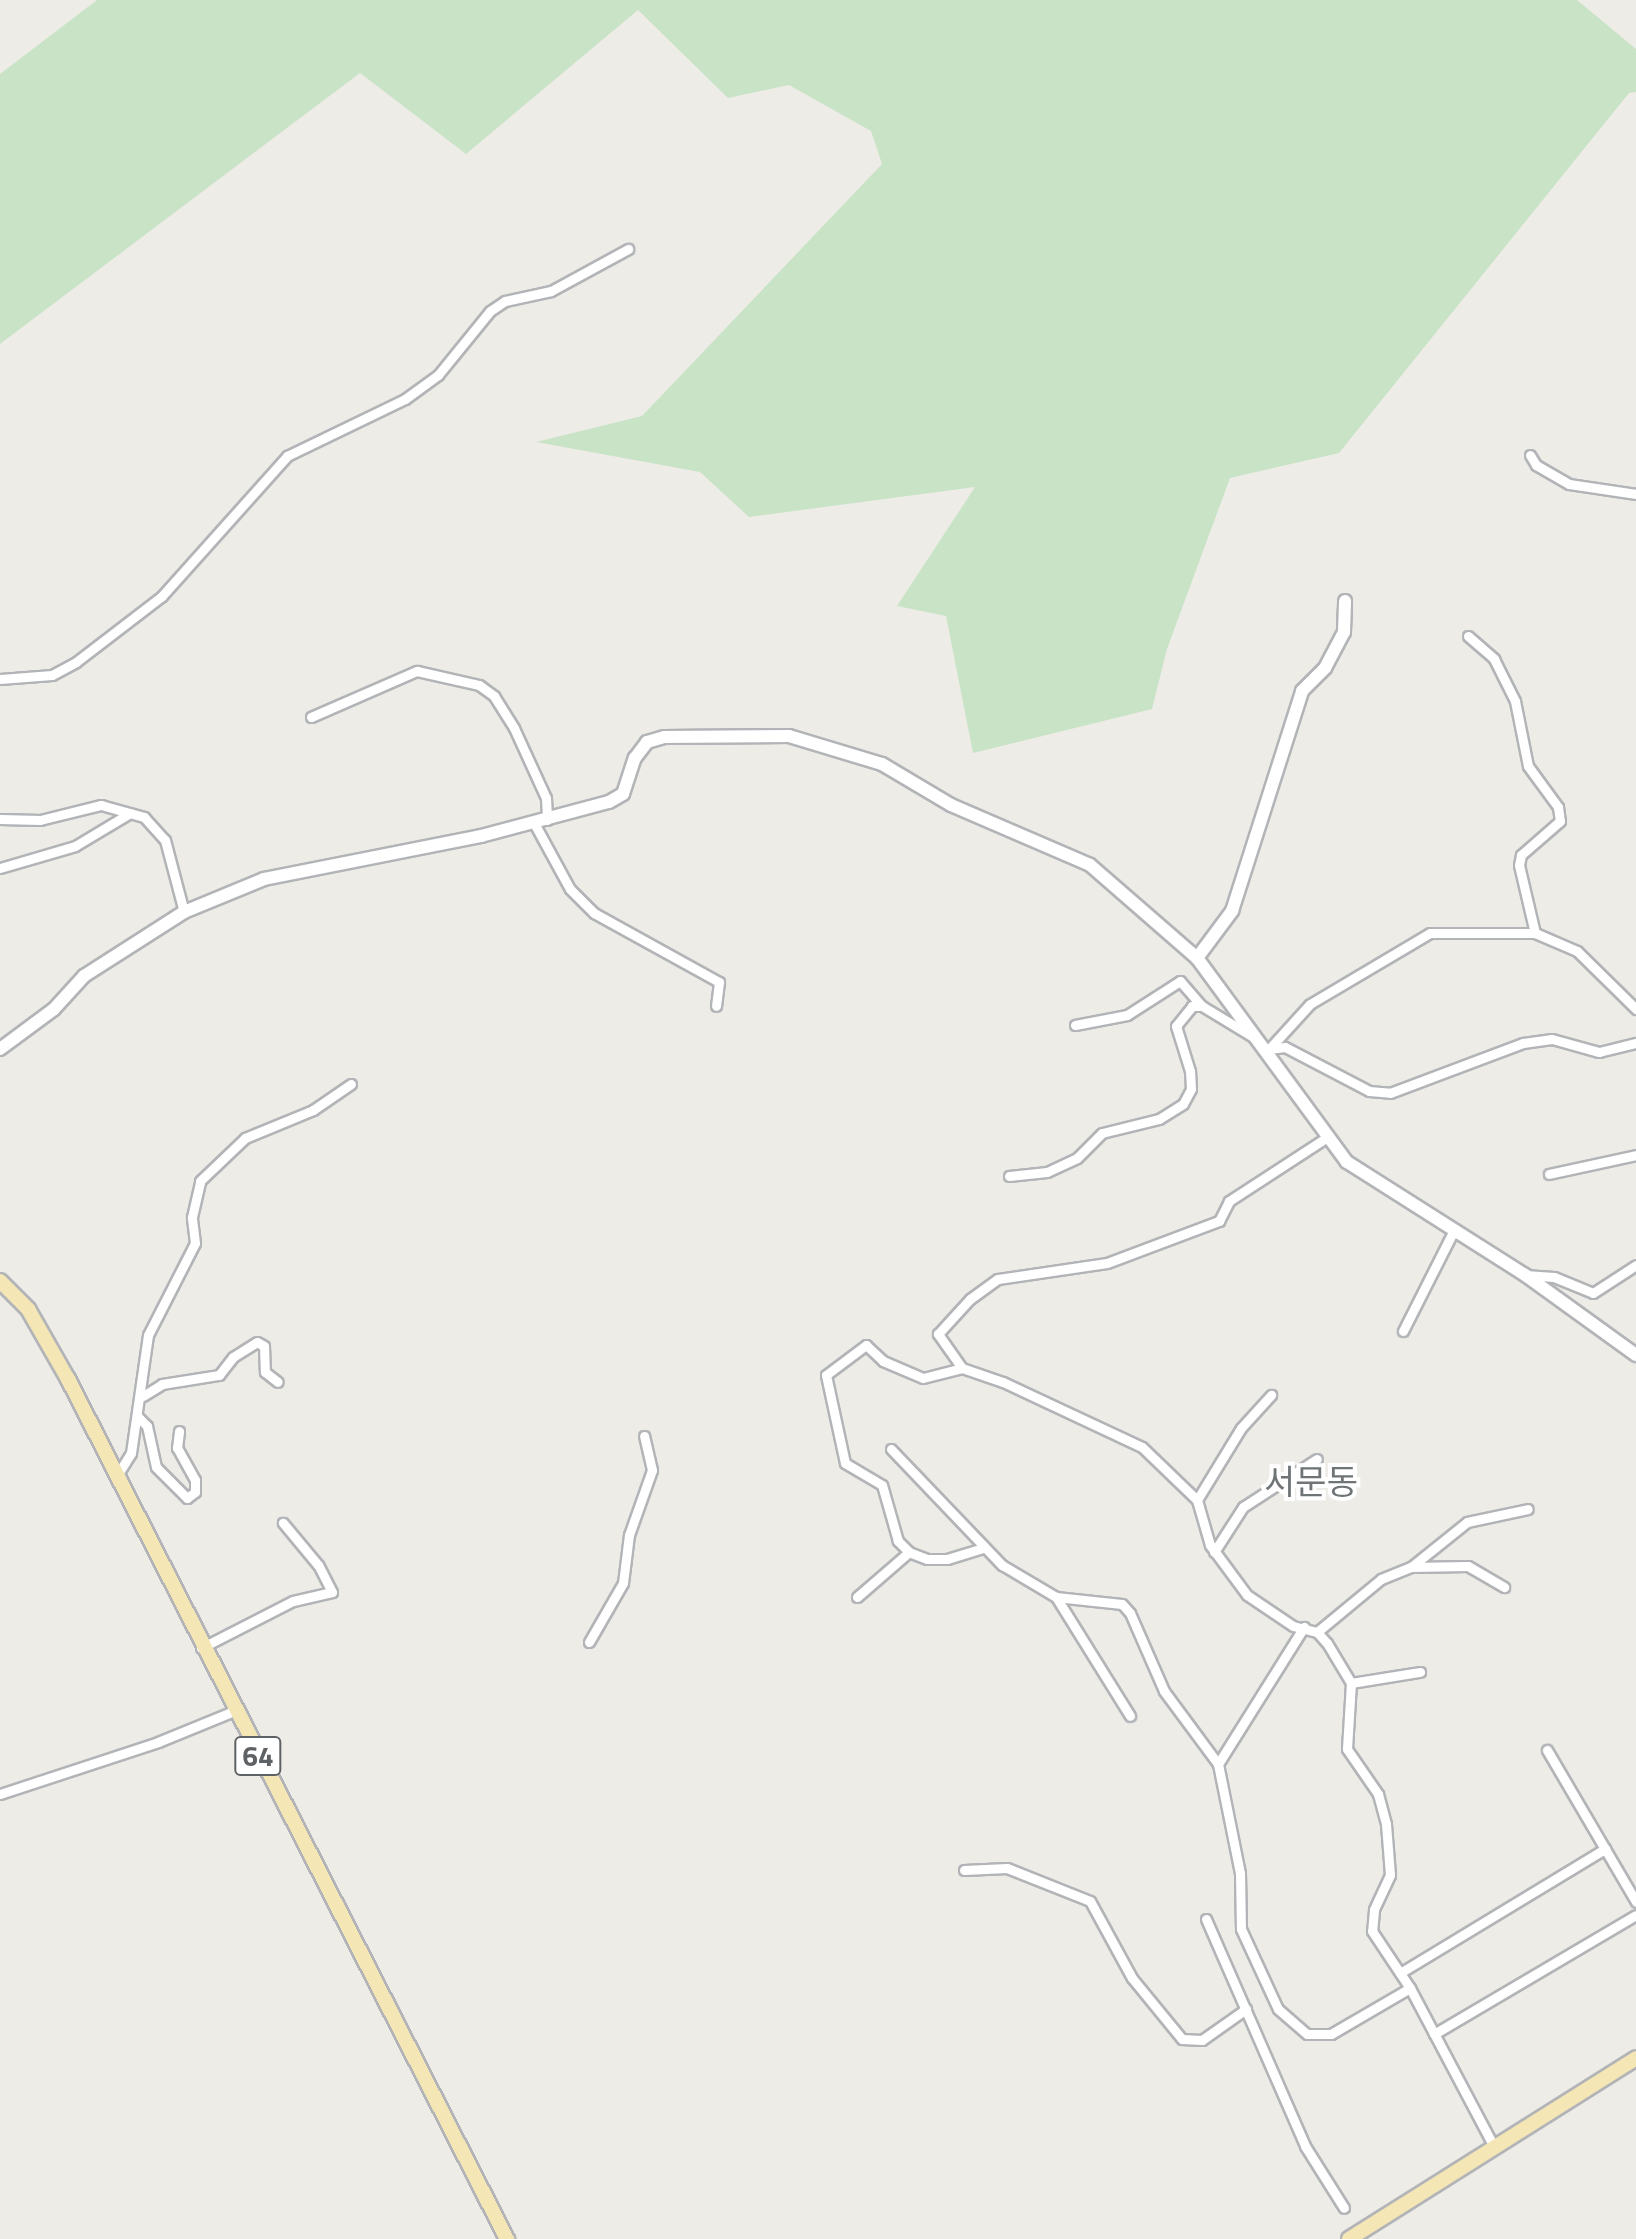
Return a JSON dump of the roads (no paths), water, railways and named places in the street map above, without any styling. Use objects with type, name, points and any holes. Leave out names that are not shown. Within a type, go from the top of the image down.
[{"type":"main road","name":"64","points":[[0,1281],[40,1327],[201,1648],[507,2239]]},
{"type":"main road","points":[[1349,2239],[1493,2145],[1636,2058]]},
{"type":"street","points":[[0,679],[52,675],[76,662],[162,596],[287,456],[405,399],[438,375],[490,311],[505,301],[551,291],[628,249]]},
{"type":"street","points":[[1530,455],[1536,465],[1569,484],[1636,494]]},
{"type":"street","points":[[1197,958],[1232,911],[1302,691],[1325,668],[1344,632],[1345,601]]},
{"type":"street","points":[[1468,636],[1494,659],[1515,701],[1528,766],[1558,807],[1560,821],[1521,855],[1519,865],[1535,933]]},
{"type":"street","points":[[311,717],[417,671],[479,685],[494,696],[525,751],[546,798],[547,820]]},
{"type":"street","points":[[0,1049],[54,1009],[84,976],[184,912],[264,879],[547,820],[623,794],[635,758],[647,742],[698,735],[789,736],[882,764],[951,805],[1090,865],[1197,958],[1266,1044],[1327,1137],[1365,1175],[1525,1275],[1636,1355]]},
{"type":"street","points":[[0,819],[40,820],[84,805],[120,807],[144,817],[165,840],[184,912]]},
{"type":"street","points":[[0,868],[75,846],[130,813]]},
{"type":"street","points":[[534,823],[570,889],[586,905],[719,982],[716,1006]]},
{"type":"street","points":[[1266,1044],[1310,1004],[1430,933],[1535,933],[1577,951],[1636,1009]]},
{"type":"street","points":[[1075,1025],[1127,1015],[1180,981],[1202,1006],[1240,1032],[1266,1044],[1285,1047],[1369,1091],[1390,1093],[1523,1043],[1552,1039],[1599,1052],[1636,1043]]},
{"type":"street","points":[[1009,1176],[1047,1172],[1077,1158],[1102,1133],[1159,1119],[1183,1104],[1191,1089],[1190,1071],[1176,1026],[1180,1015],[1202,1006]]},
{"type":"street","points":[[116,1477],[131,1453],[143,1396],[148,1335],[195,1243],[192,1217],[200,1181],[245,1138],[321,1106],[351,1084]]},
{"type":"street","points":[[1327,1137],[1229,1201],[1219,1221],[1107,1263],[998,1279],[970,1299],[938,1334],[962,1368],[1142,1447],[1197,1500],[1214,1552],[1262,1609],[1317,1632],[1351,1683],[1347,1749],[1378,1794],[1390,1875],[1374,1910],[1372,1931],[1410,1988],[1493,2145]]},
{"type":"street","points":[[1549,1174],[1636,1155]]},
{"type":"street","points":[[1403,1331],[1454,1230]]},
{"type":"street","points":[[1525,1275],[1554,1277],[1593,1293],[1636,1265]]},
{"type":"street","points":[[143,1396],[162,1384],[219,1375],[233,1357],[257,1342],[264,1346],[265,1372],[278,1382]]},
{"type":"street","points":[[962,1368],[923,1378],[883,1361],[866,1345],[826,1375],[845,1463],[882,1485],[898,1541],[909,1552],[927,1559],[947,1559],[983,1548]]},
{"type":"street","points":[[1197,1500],[1241,1428],[1271,1395]]},
{"type":"street","points":[[138,1417],[147,1426],[156,1467],[187,1498],[195,1492],[195,1480],[177,1448],[179,1431]]},
{"type":"street","points":[[589,1642],[623,1583],[629,1535],[652,1470],[644,1436]]},
{"type":"street","points":[[891,1449],[983,1548],[1056,1597],[1130,1716]]},
{"type":"street","points":[[1214,1552],[1243,1507],[1317,1459]]},
{"type":"street","points":[[1317,1632],[1381,1579],[1411,1567],[1467,1522],[1528,1509]]},
{"type":"street","points":[[201,1648],[293,1601],[332,1592],[318,1565],[283,1523]]},
{"type":"street","points":[[857,1597],[909,1552]]},
{"type":"street","points":[[1411,1567],[1468,1566],[1504,1587]]},
{"type":"street","points":[[1056,1597],[1122,1604],[1164,1691],[1218,1764],[1240,1873],[1241,1929],[1278,2009],[1307,2034],[1331,2034],[1410,1988]]},
{"type":"street","points":[[1218,1764],[1304,1627]]},
{"type":"street","points":[[1351,1683],[1420,1672]]},
{"type":"street","points":[[0,1794],[158,1742],[234,1711]]},
{"type":"street","points":[[1547,1750],[1636,1902]]},
{"type":"street","points":[[1400,1973],[1605,1849]]},
{"type":"street","points":[[964,1870],[1007,1868],[1090,1901],[1132,1978],[1182,2039],[1202,2040],[1246,2009]]},
{"type":"street","points":[[1434,2034],[1636,1915]]},
{"type":"street","points":[[1206,1919],[1305,2146],[1344,2208]]},
{"type":"district","name":"서문동","points":[[1311,1482]]}]
